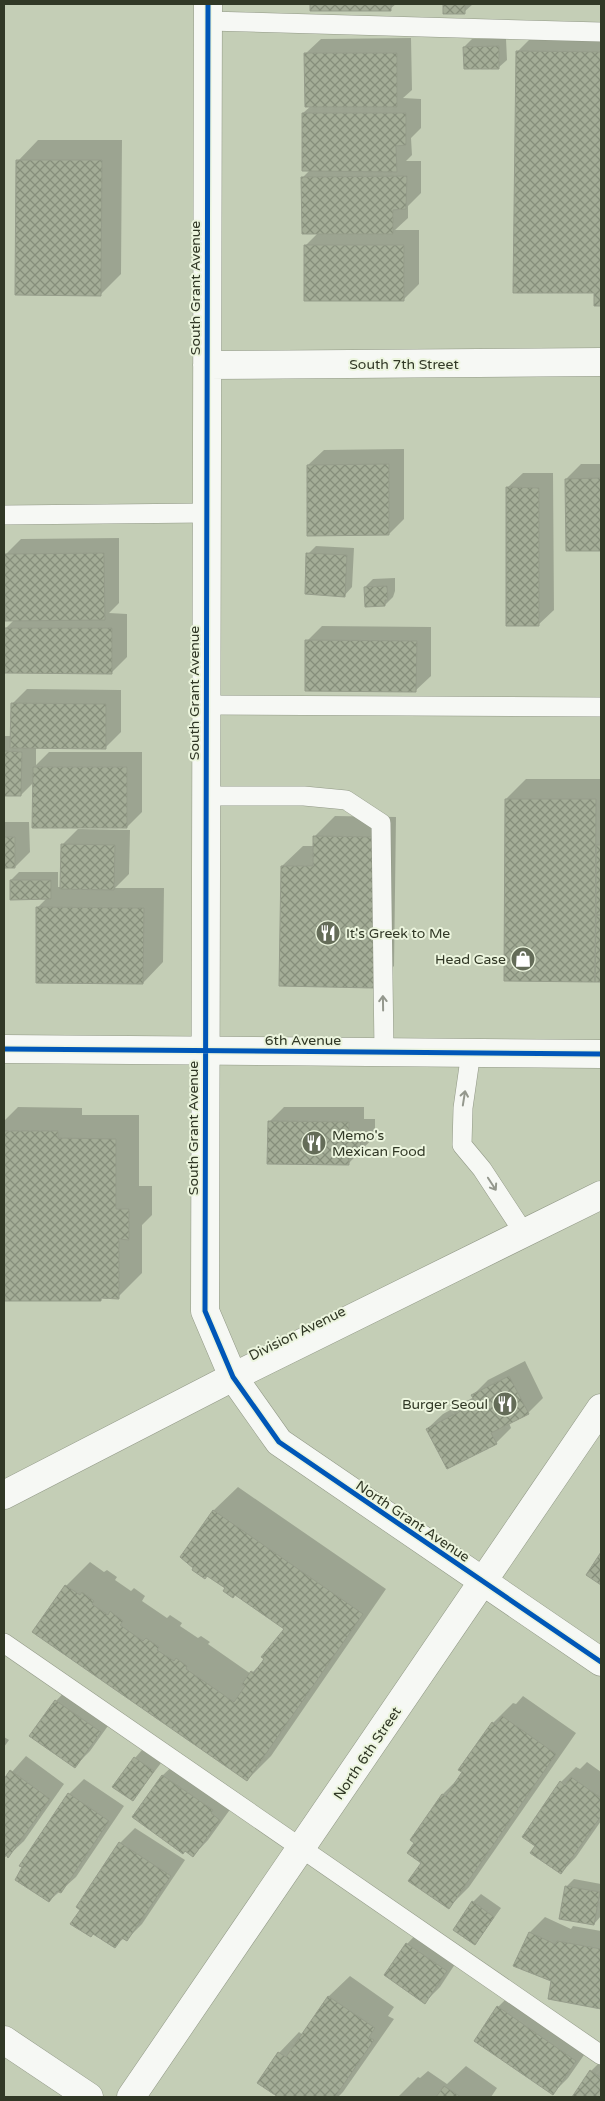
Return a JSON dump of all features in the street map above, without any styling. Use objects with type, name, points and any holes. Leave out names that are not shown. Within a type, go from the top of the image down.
[{"type":"street","name":"South Grant Avenue","points":[[208,12],[204,1312],[233,1377]]},
{"type":"street","name":"South 7th Street","points":[[206,365],[601,362]]},
{"type":"street","name":"6th Avenue","points":[[4,1049],[601,1054]]},
{"type":"street","name":"Division Avenue","points":[[4,1495],[233,1377],[601,1195]]},
{"type":"street","name":"North Grant Avenue","points":[[233,1377],[279,1442],[601,1662]]},
{"type":"street","name":"North 6th Street","points":[[131,2097],[484,1583],[601,1408]]},
{"type":"street","points":[[4,2040],[89,2097]]},
{"type":"lane","points":[[208,12],[601,32]]},
{"type":"lane","points":[[4,515],[206,513]]},
{"type":"lane","points":[[205,705],[601,707]]},
{"type":"lane","points":[[205,796],[304,796],[346,800],[382,822],[384,1052]]},
{"type":"lane","points":[[471,1052],[463,1108],[462,1145],[482,1169],[524,1233]]},
{"type":"lane","points":[[4,1643],[601,2055]]},
{"type":"building","points":[[310,4],[391,4],[391,11],[310,11]]},
{"type":"building","points":[[443,4],[465,4],[465,14],[443,14]]},
{"type":"building","points":[[499,46],[499,69],[464,69],[463,47]]},
{"type":"building","points":[[516,51],[601,52],[601,306],[594,306],[594,293],[513,293]]},
{"type":"building","points":[[304,53],[397,53],[397,107],[305,107]]},
{"type":"building","points":[[302,113],[406,113],[406,145],[396,146],[397,172],[302,171]]},
{"type":"building","points":[[16,160],[102,160],[101,296],[15,295]]},
{"type":"building","points":[[407,176],[406,209],[393,210],[393,234],[302,234],[301,177]]},
{"type":"building","points":[[304,245],[404,245],[404,301],[304,301]]},
{"type":"building","points":[[389,464],[389,535],[307,536],[307,465]]},
{"type":"building","points":[[601,478],[601,551],[566,551],[565,479]]},
{"type":"building","points":[[506,487],[539,488],[539,626],[506,626]]},
{"type":"building","points":[[104,553],[105,620],[5,621],[4,554]]},
{"type":"building","points":[[306,553],[347,555],[345,597],[305,594]]},
{"type":"building","points":[[387,586],[388,600],[385,600],[385,606],[365,607],[364,587]]},
{"type":"building","points":[[4,628],[112,628],[112,674],[4,673]]},
{"type":"building","points":[[305,640],[417,641],[416,692],[305,691]]},
{"type":"building","points":[[11,703],[106,704],[106,749],[10,748]]},
{"type":"building","points":[[4,751],[22,752],[21,796],[4,796]]},
{"type":"building","points":[[33,767],[127,767],[127,828],[32,828]]},
{"type":"building","points":[[505,799],[596,799],[595,982],[504,981]]},
{"type":"building","name":"It's Greek to Me","points":[[313,836],[376,837],[374,988],[279,986],[281,866],[313,866]]},
{"type":"building","points":[[4,837],[15,837],[15,868],[4,868]]},
{"type":"building","points":[[61,844],[115,845],[114,890],[60,889]]},
{"type":"building","points":[[596,845],[601,845],[601,915],[596,915]]},
{"type":"building","points":[[10,880],[51,880],[51,899],[10,900]]},
{"type":"building","points":[[36,907],[144,908],[143,984],[36,983]]},
{"type":"building","points":[[596,915],[601,915],[601,982],[595,982]]},
{"type":"building","name":"Memo's Mexican Food","points":[[268,1121],[349,1122],[349,1134],[361,1134],[360,1153],[349,1152],[349,1165],[267,1164]]},
{"type":"building","points":[[4,1131],[58,1131],[58,1138],[116,1139],[116,1209],[129,1209],[129,1240],[119,1239],[119,1299],[101,1298],[101,1301],[4,1301]]},
{"type":"building","points":[[509,1376],[529,1414],[491,1433],[497,1444],[447,1469],[426,1429],[476,1403],[471,1395]]},
{"type":"building","points":[[213,1510],[363,1614],[247,1781],[32,1632],[65,1585],[80,1595],[82,1592],[94,1601],[92,1604],[108,1615],[110,1611],[123,1621],[120,1625],[143,1641],[146,1638],[159,1647],[157,1650],[174,1661],[176,1658],[187,1666],[186,1669],[234,1702],[245,1686],[242,1684],[251,1671],[254,1673],[264,1659],[261,1657],[284,1629],[235,1595],[233,1598],[223,1591],[225,1588],[207,1576],[205,1579],[192,1570],[193,1568],[180,1557]]},
{"type":"building","points":[[601,1552],[601,1585],[586,1575]]},
{"type":"building","points":[[55,1700],[101,1732],[75,1768],[29,1736]]},
{"type":"building","points":[[502,1716],[556,1754],[449,1909],[408,1881],[421,1863],[407,1853],[414,1843],[410,1840],[442,1794],[446,1796],[462,1772],[458,1770],[492,1722],[496,1725]]},
{"type":"building","points":[[134,1757],[154,1771],[133,1801],[112,1787]]},
{"type":"building","points":[[10,1770],[50,1799],[8,1858],[6,1855],[4,1858],[4,1779]]},
{"type":"building","points":[[162,1775],[213,1810],[211,1813],[220,1820],[193,1857],[185,1851],[183,1854],[132,1817]]},
{"type":"building","points":[[571,1777],[601,1798],[601,1816],[561,1874],[530,1853],[535,1846],[522,1837],[560,1781],[565,1785]]},
{"type":"building","points":[[68,1793],[109,1821],[61,1893],[57,1891],[49,1902],[15,1880],[22,1867],[19,1866]]},
{"type":"building","points":[[119,1842],[171,1876],[127,1941],[122,1938],[115,1948],[93,1934],[91,1937],[70,1924],[80,1910],[76,1907]]},
{"type":"building","points":[[565,1886],[600,1892],[594,1925],[559,1919]]},
{"type":"building","points":[[472,1901],[494,1917],[475,1945],[453,1930]]},
{"type":"building","points":[[529,1932],[555,1944],[557,1941],[601,1949],[601,2009],[548,1999],[551,1981],[513,1966]]},
{"type":"building","points":[[406,1943],[447,1971],[425,2004],[384,1975]]},
{"type":"building","points":[[328,1996],[375,2028],[369,2037],[374,2040],[335,2097],[278,2097],[257,2083],[278,2052],[286,2057]]},
{"type":"building","points":[[497,2006],[576,2061],[553,2095],[474,2041]]},
{"type":"building","points":[[590,2070],[601,2078],[601,2097],[572,2097]]},
{"type":"building","points":[[444,2086],[461,2097],[436,2097]]},
{"type":"cycle path","points":[[208,4],[205,1311],[233,1377],[279,1442],[601,1662]]},
{"type":"cycle path","points":[[4,1049],[601,1054]]},
{"type":"place","name":"It's Greek to Me","points":[[328,933]]},
{"type":"place","name":"Head Case","points":[[523,959]]},
{"type":"place","name":"Memo's Mexican Food","points":[[314,1143]]},
{"type":"place","name":"Burger Seoul","points":[[505,1404]]}]
